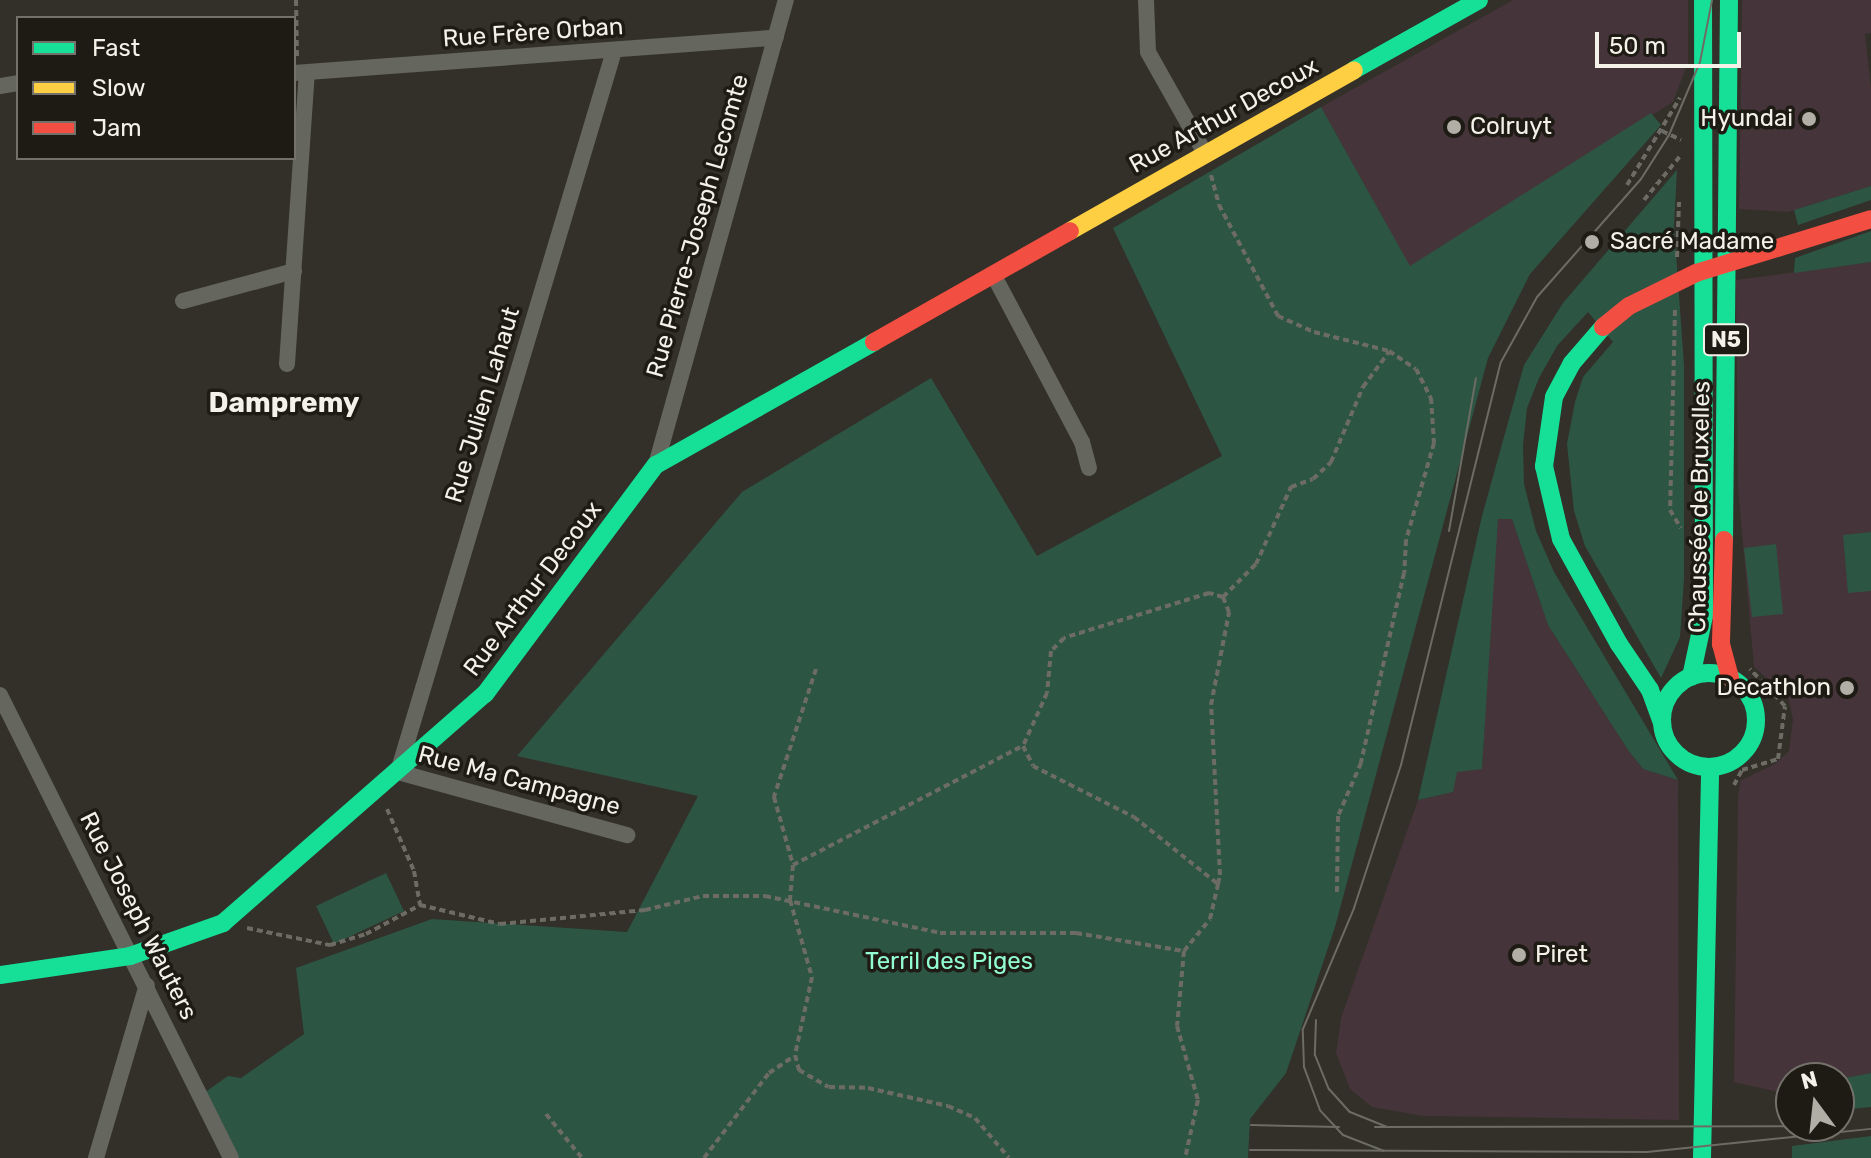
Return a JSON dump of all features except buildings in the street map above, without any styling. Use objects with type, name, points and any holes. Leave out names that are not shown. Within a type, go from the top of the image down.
[{"type":"main road","name":"Rue Arthur Decoux","points":[[0,975],[130,956],[226,921],[485,694],[656,465],[1479,0]]},
{"type":"main road","name":"Chaussée de Bruxelles","points":[[1691,677],[1704,616],[1703,0]]},
{"type":"main road","name":"Chaussée de Bruxelles","points":[[1710,767],[1733,761],[1754,735],[1750,696],[1730,678],[1721,644],[1720,618],[1727,472],[1729,0]]},
{"type":"main road","points":[[1702,1158],[1710,767],[1696,765],[1673,751],[1650,690],[1619,644],[1561,539],[1544,466],[1554,397],[1572,363],[1603,327],[1629,306],[1696,273],[1871,219]]},
{"type":"main road","points":[[1661,721],[1667,697],[1691,677],[1708,673],[1730,678]]},
{"type":"street","name":"Rue Pierre-Joseph Lecomte","points":[[656,465],[786,0]]},
{"type":"street","points":[[1146,0],[1148,52],[1205,153]]},
{"type":"street","name":"Rue Frère Orban","points":[[301,73],[776,38]]},
{"type":"street","name":"Rue Julien Lahaut","points":[[398,772],[614,51]]},
{"type":"street","points":[[287,364],[294,271],[301,73]]},
{"type":"street","points":[[183,301],[294,271]]},
{"type":"street","points":[[993,274],[1082,442],[1089,468]]},
{"type":"street","name":"Rue Joseph Wauters","points":[[1,702],[147,985],[231,1158]]},
{"type":"street","name":"Rue Ma Campagne","points":[[398,772],[627,835]]},
{"type":"street","points":[[96,1158],[147,985]]},
{"type":"path","points":[[296,0],[301,73]]},
{"type":"path","points":[[1627,185],[1682,94]]},
{"type":"path","points":[[1644,200],[1688,148],[1662,131]]},
{"type":"path","points":[[1205,153],[1219,205],[1278,316],[1314,332],[1389,351],[1416,369],[1431,398],[1434,443],[1406,540],[1404,573],[1361,763],[1338,816],[1337,892]]},
{"type":"path","points":[[1676,269],[1679,189]]},
{"type":"path","points":[[1675,301],[1670,510],[1679,528],[1704,529]]},
{"type":"path","points":[[1223,597],[1256,564],[1291,487],[1313,479],[1331,462],[1363,387],[1389,351]]},
{"type":"path","points":[[793,865],[1023,746],[1047,693],[1051,651],[1064,638],[1209,593],[1223,597]]},
{"type":"path","points":[[1185,1158],[1198,1100],[1177,1026],[1184,951],[1210,919],[1218,884],[1219,808],[1211,705],[1229,612],[1223,597]]},
{"type":"path","points":[[1730,798],[1742,770],[1778,759],[1785,706],[1740,657]]},
{"type":"path","points":[[704,1158],[769,1073],[795,1055],[812,977],[790,900],[793,865],[774,797],[816,669]]},
{"type":"path","points":[[1023,746],[1033,766],[1134,817],[1218,884]]},
{"type":"path","points":[[378,789],[414,871],[420,905]]},
{"type":"path","points":[[226,921],[291,941],[330,945],[366,934],[420,905],[451,908],[500,924],[645,910],[703,896],[790,900],[940,933],[1076,933],[1184,951]]},
{"type":"path","points":[[795,1055],[810,1080],[829,1087],[868,1088],[948,1106],[975,1118],[1009,1158]]},
{"type":"path","points":[[546,1114],[582,1158]]},
{"type":"shaded area","points":[[1513,0],[1688,0],[1688,62],[1673,102],[1410,267],[1321,107]]},
{"type":"shaded area","name":"Hyundai","points":[[1742,0],[1871,0],[1871,33],[1865,34],[1871,88],[1871,186],[1788,212],[1739,209]]},
{"type":"shaded area","points":[[1871,262],[1871,1073],[1855,1076],[1855,1062],[1775,1062],[1775,1091],[1734,1082],[1738,795],[1741,780],[1775,764],[1789,751],[1793,719],[1788,697],[1754,667],[1738,488],[1736,280]]},
{"type":"shaded area","points":[[1497,519],[1512,519],[1548,625],[1628,750],[1643,769],[1678,780],[1679,1120],[1423,1116],[1372,1107],[1350,1089],[1336,1053],[1341,1018],[1418,800],[1453,792],[1456,772],[1482,768]]},
{"type":"green space","name":"Terril des Piges","points":[[1321,107],[1410,266],[1651,113],[1661,125],[1530,274],[1488,358],[1335,927],[1286,1073],[1250,1119],[1248,1158],[234,1158],[201,1095],[228,1076],[241,1078],[304,1034],[296,968],[432,919],[627,932],[698,796],[517,756],[742,492],[931,378],[1037,556],[1222,456],[1113,228]]},
{"type":"green space","points":[[1677,170],[1674,226],[1684,365],[1684,579],[1680,637],[1661,678],[1585,546],[1574,511],[1567,444],[1575,402],[1583,377],[1613,342],[1588,312],[1557,346],[1539,378],[1527,408],[1523,445],[1524,484],[1536,531],[1554,572],[1678,780],[1643,769],[1628,750],[1548,625],[1512,519],[1498,519],[1482,769],[1457,772],[1453,792],[1418,800],[1482,516],[1524,365],[1563,303]]},
{"type":"green space","points":[[1871,186],[1871,200],[1798,225],[1794,210]]},
{"type":"green space","points":[[1871,231],[1871,262],[1794,273],[1795,258]]},
{"type":"green space","points":[[1871,532],[1871,591],[1848,593],[1843,535]]},
{"type":"green space","points":[[1776,544],[1783,614],[1752,617],[1744,548]]},
{"type":"green space","points":[[386,873],[404,911],[334,944],[316,906]]},
{"type":"green space","points":[[1871,1073],[1871,1107],[1855,1108],[1855,1076]]},
{"type":"green space","points":[[1871,1136],[1871,1158],[1792,1158],[1792,1146],[1855,1142],[1855,1138]]},
{"type":"tram line","points":[[1384,1151],[1343,1135],[1320,1110],[1304,1067],[1303,1029],[1354,908],[1401,765],[1501,362],[1537,297],[1641,179],[1669,135],[1700,62],[1712,0]]},
{"type":"tram line","points":[[1449,531],[1476,378]]},
{"type":"tram line","points":[[1316,1020],[1315,1055],[1329,1089],[1350,1112],[1387,1127]]},
{"type":"tram line","points":[[1251,1125],[1339,1127]]},
{"type":"tram line","points":[[1375,1127],[1775,1126]]},
{"type":"tram line","points":[[1250,1150],[1647,1152],[1871,1129]]},
{"type":"traffic: fast","points":[[1354,70],[1479,0]]},
{"type":"traffic: fast","points":[[1691,677],[1704,616],[1703,0]]},
{"type":"traffic: fast","points":[[1724,540],[1729,0]]},
{"type":"traffic: fast","points":[[1603,327],[1572,363],[1554,397],[1544,466],[1561,539],[1619,644]]},
{"type":"traffic: fast","points":[[0,975],[130,956],[223,923],[485,694],[656,465],[874,342]]},
{"type":"traffic: fast","points":[[1619,644],[1650,690],[1661,721]]},
{"type":"traffic: fast","points":[[1709,673],[1727,677],[1742,687],[1752,702],[1756,720],[1752,738],[1742,753],[1727,763],[1709,767],[1691,763],[1676,753],[1666,738],[1662,720],[1666,702],[1676,687],[1691,677],[1709,673]]},
{"type":"traffic: fast","points":[[1702,1158],[1710,767]]},
{"type":"traffic: slow","points":[[1070,231],[1354,70]]},
{"type":"traffic: jam","points":[[1603,327],[1629,306],[1696,273],[1871,219]]},
{"type":"traffic: jam","points":[[874,342],[1070,231]]},
{"type":"traffic: jam","points":[[1724,540],[1721,644],[1730,678]]},
{"type":"place","name":"Hyundai","points":[[1809,119]]},
{"type":"place","name":"Colruyt","points":[[1454,127]]},
{"type":"place","name":"Sacré Madame","points":[[1592,242]]},
{"type":"place","name":"Decathlon","points":[[1847,688]]},
{"type":"place","name":"Piret","points":[[1519,955]]},
{"type":"district","name":"Dampremy","points":[[284,403]]}]
